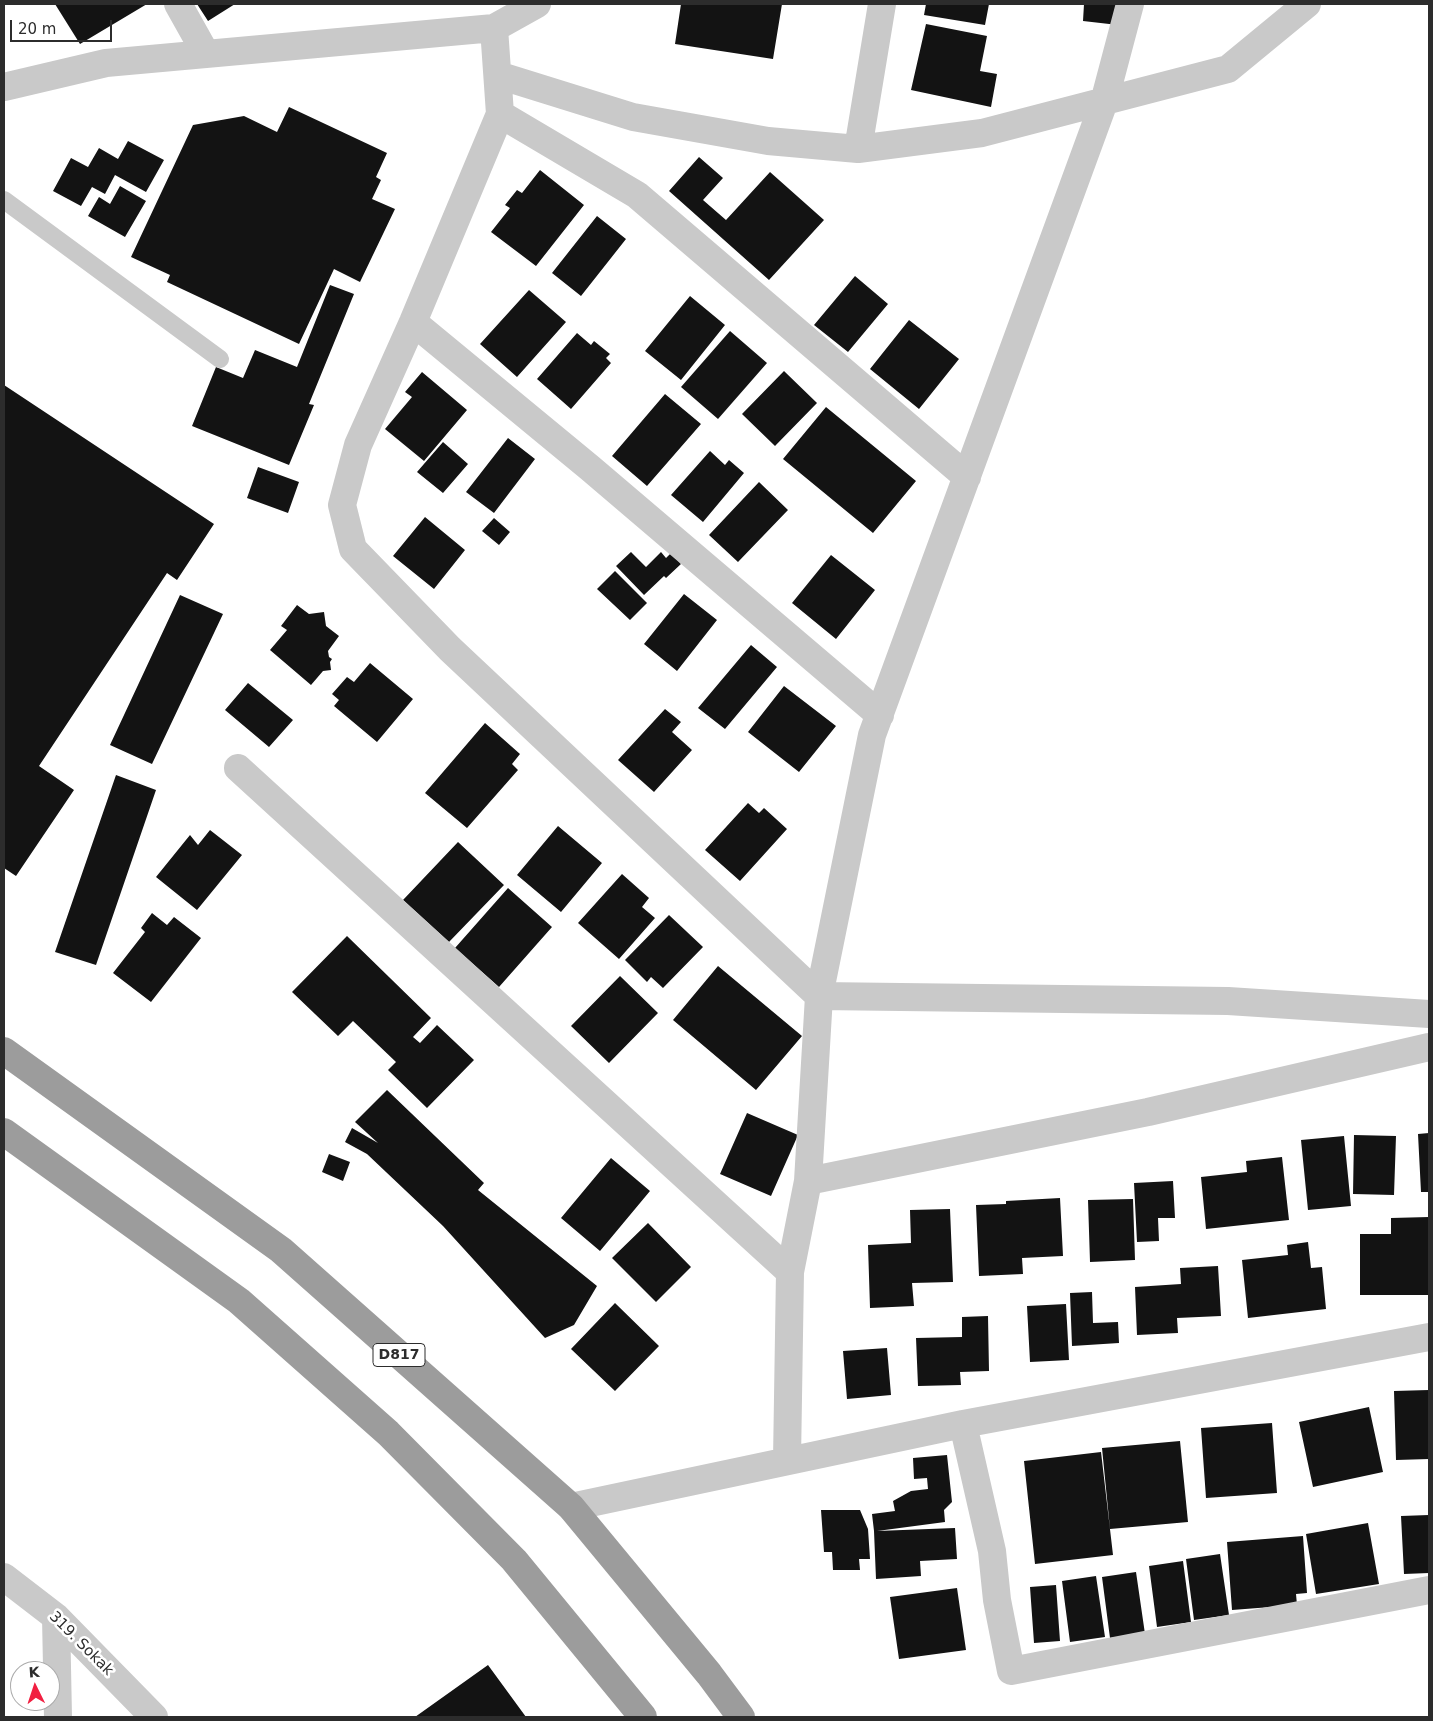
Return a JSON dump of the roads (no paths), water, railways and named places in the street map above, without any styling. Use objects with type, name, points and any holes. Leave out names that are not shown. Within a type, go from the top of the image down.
[{"type":"highway","name":"D817","points":[[4,1051],[281,1250],[571,1507],[709,1674],[741,1717]]},
{"type":"highway","points":[[4,1132],[239,1301],[388,1432],[514,1560],[643,1717]]},
{"type":"street","points":[[178,4],[206,54]]},
{"type":"street","points":[[4,87],[106,63],[494,28],[537,4]]},
{"type":"street","points":[[858,149],[882,4]]},
{"type":"street","points":[[787,1460],[790,1272],[808,1181],[819,996],[872,736],[1104,102],[1130,4]]},
{"type":"street","points":[[498,75],[633,117],[768,141],[858,149],[982,133],[1228,70],[1307,4]]},
{"type":"street","points":[[494,28],[500,114],[413,322],[358,445],[342,505],[353,549],[450,649],[819,996],[1228,1001],[1429,1014]]},
{"type":"street","points":[[500,114],[637,195],[967,477]]},
{"type":"street","points":[[413,322],[590,468],[880,715]]},
{"type":"street","points":[[238,768],[790,1272]]},
{"type":"street","points":[[808,1181],[1148,1112],[1429,1047]]},
{"type":"street","points":[[571,1507],[963,1424],[1429,1337]]},
{"type":"street","points":[[963,1424],[992,1551],[997,1600],[1011,1671],[1429,1590]]},
{"type":"street","name":"319. Sokak","points":[[4,1577],[56,1617],[154,1717]]},
{"type":"street","points":[[56,1617],[58,1717]]},
{"type":"lane","points":[[4,200],[220,359]]}]
